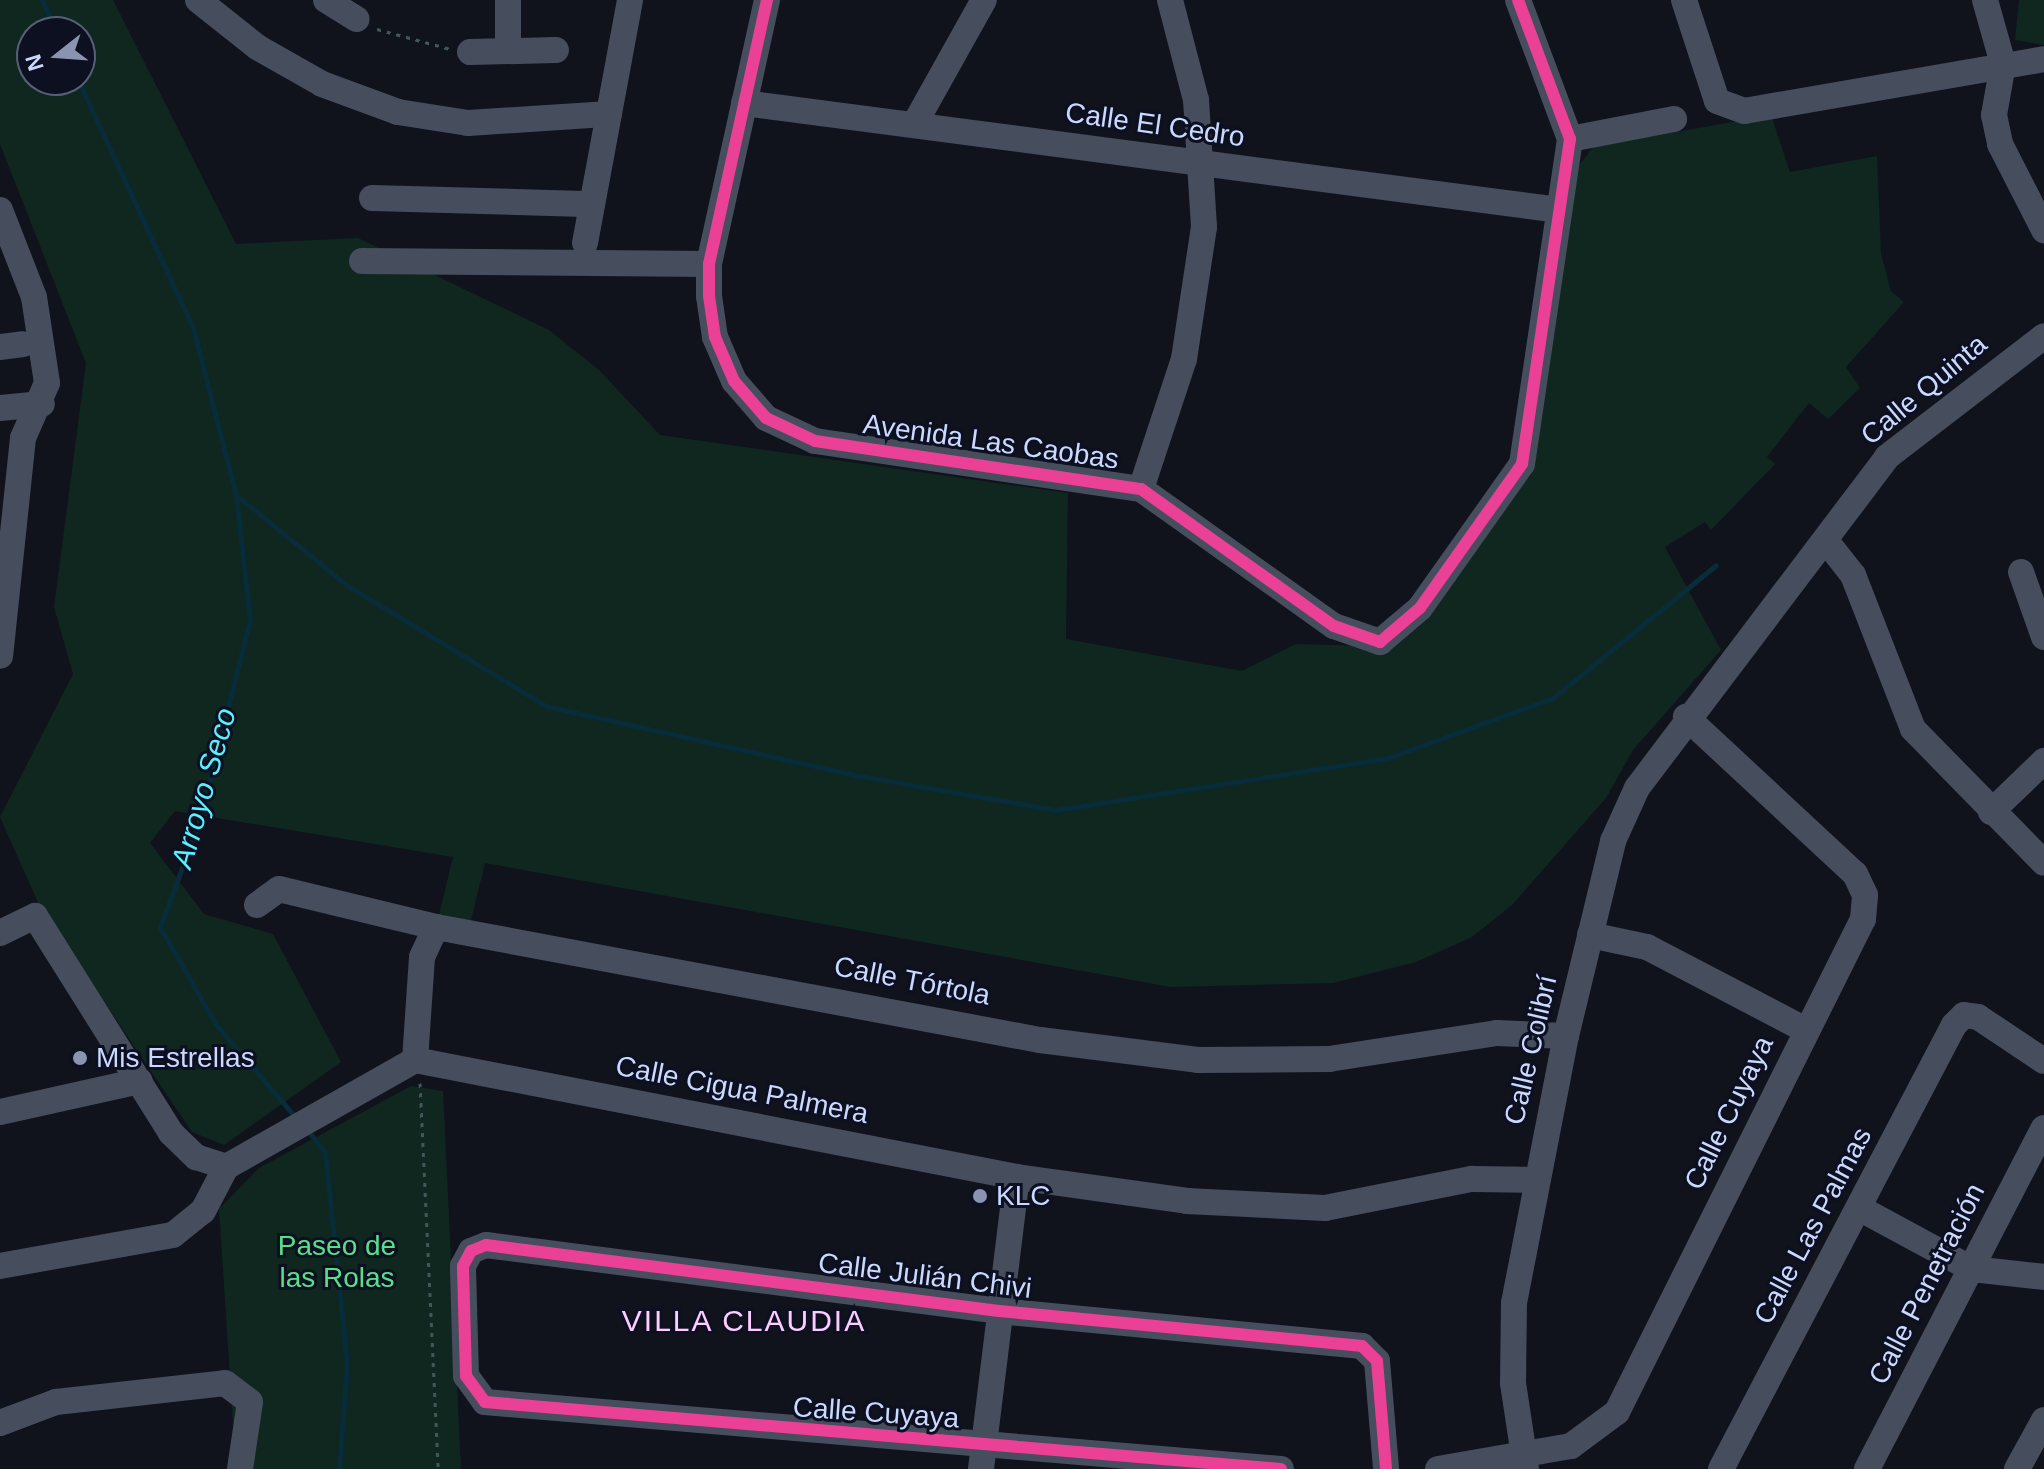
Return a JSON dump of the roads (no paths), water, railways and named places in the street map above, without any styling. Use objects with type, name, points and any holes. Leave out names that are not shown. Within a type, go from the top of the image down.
[{"type":"street","points":[[198,0],[257,47],[322,84],[398,112],[468,123],[609,114]]},
{"type":"street","points":[[326,0],[357,19]]},
{"type":"street","points":[[508,0],[508,51]]},
{"type":"street","points":[[585,243],[630,0]]},
{"type":"street","name":"Avenida Las Caobas","points":[[767,0],[709,264],[715,337],[734,381],[766,418],[815,441],[1141,489],[1334,626],[1370,641],[1388,639],[1420,608],[1517,480],[1570,139],[1518,0]]},
{"type":"street","points":[[914,125],[984,0]]},
{"type":"street","points":[[1141,489],[1197,300],[1202,164],[1196,100],[1170,0]]},
{"type":"street","points":[[1684,0],[1709,85],[1728,109],[2044,59]]},
{"type":"street","points":[[1985,0],[2003,64],[1994,115],[2000,144],[2044,230]]},
{"type":"street","points":[[470,52],[556,50]]},
{"type":"street","name":"Calle El Cedro","points":[[744,103],[1559,210]]},
{"type":"street","points":[[1570,139],[1674,119]]},
{"type":"street","points":[[372,198],[592,204]]},
{"type":"street","points":[[0,210],[34,297],[46,363],[42,404],[23,438],[8,534],[0,656]]},
{"type":"street","points":[[362,261],[709,264]]},
{"type":"street","name":"Calle Quinta","points":[[1719,677],[1827,542],[1887,457],[2044,336]]},
{"type":"street","points":[[0,408],[42,404]]},
{"type":"street","points":[[1827,542],[1853,575],[1913,729],[2044,863]]},
{"type":"street","points":[[2021,572],[2044,637]]},
{"type":"street","name":"Calle Colibrí","points":[[1524,1464],[1513,1383],[1514,1303],[1535,1180],[1613,841],[1637,788],[1686,717],[1719,677]]},
{"type":"street","name":"Calle Cuyaya","points":[[1438,1469],[1524,1464],[1571,1446],[1617,1412],[1863,919],[1865,895],[1855,874],[1686,717]]},
{"type":"street","points":[[1991,812],[2044,761]]},
{"type":"street","name":"Calle Tórtola","points":[[257,905],[279,889],[436,927],[1040,1040],[1198,1060],[1329,1059],[1497,1033],[1566,1036]]},
{"type":"street","points":[[0,933],[35,916],[182,1146],[226,1167]]},
{"type":"street","points":[[0,1266],[173,1235],[203,1211],[226,1167],[274,1144],[415,1060],[422,957],[436,927]]},
{"type":"street","points":[[1590,935],[1647,947],[1806,1030]]},
{"type":"street","name":"Calle Las Palmas","points":[[1721,1469],[1964,1015],[2044,1061]]},
{"type":"street","name":"Calle Cigua Palmera","points":[[415,1060],[1017,1177],[1187,1201],[1325,1208],[1472,1179],[1535,1180]]},
{"type":"street","points":[[0,1112],[140,1081]]},
{"type":"street","name":"Calle Penetración","points":[[1867,1469],[2044,1128]]},
{"type":"street","points":[[982,1457],[1017,1177]]},
{"type":"street","points":[[1859,1208],[1972,1269],[2044,1277]]},
{"type":"street","name":"Calle Julián Chivi","points":[[472,1392],[463,1266],[471,1251],[486,1245],[999,1311],[1362,1346],[1374,1355],[1386,1469]]},
{"type":"street","points":[[0,1423],[56,1402],[225,1383],[246,1393],[251,1412],[240,1469]]},
{"type":"street","name":"Calle Cuyaya","points":[[472,1392],[485,1402],[982,1457],[1281,1469]]},
{"type":"street","points":[[2017,1469],[2044,1420]]},
{"type":"waterway","name":"Arroyo Seco","points":[[42,0],[49,16]]},
{"type":"waterway","name":"Arroyo Seco","points":[[85,96],[193,328],[236,495],[250,619],[199,822],[160,927],[215,1023],[296,1118]]},
{"type":"waterway","points":[[236,495],[348,586],[546,706],[860,776],[1056,810],[1388,758],[1553,698],[1716,565]]},
{"type":"waterway","name":"Arroyo Seco","points":[[308,1131],[325,1152],[347,1364],[339,1469]]},
{"type":"place","name":"Mis Estrellas","points":[[80,1058]]},
{"type":"place","name":"KLC","points":[[980,1196]]},
{"type":"district","name":"VILLA CLAUDIA","points":[[744,1321]]},
{"type":"park label","name":"Paseo de las Rolas","points":[[337,1262]]}]
